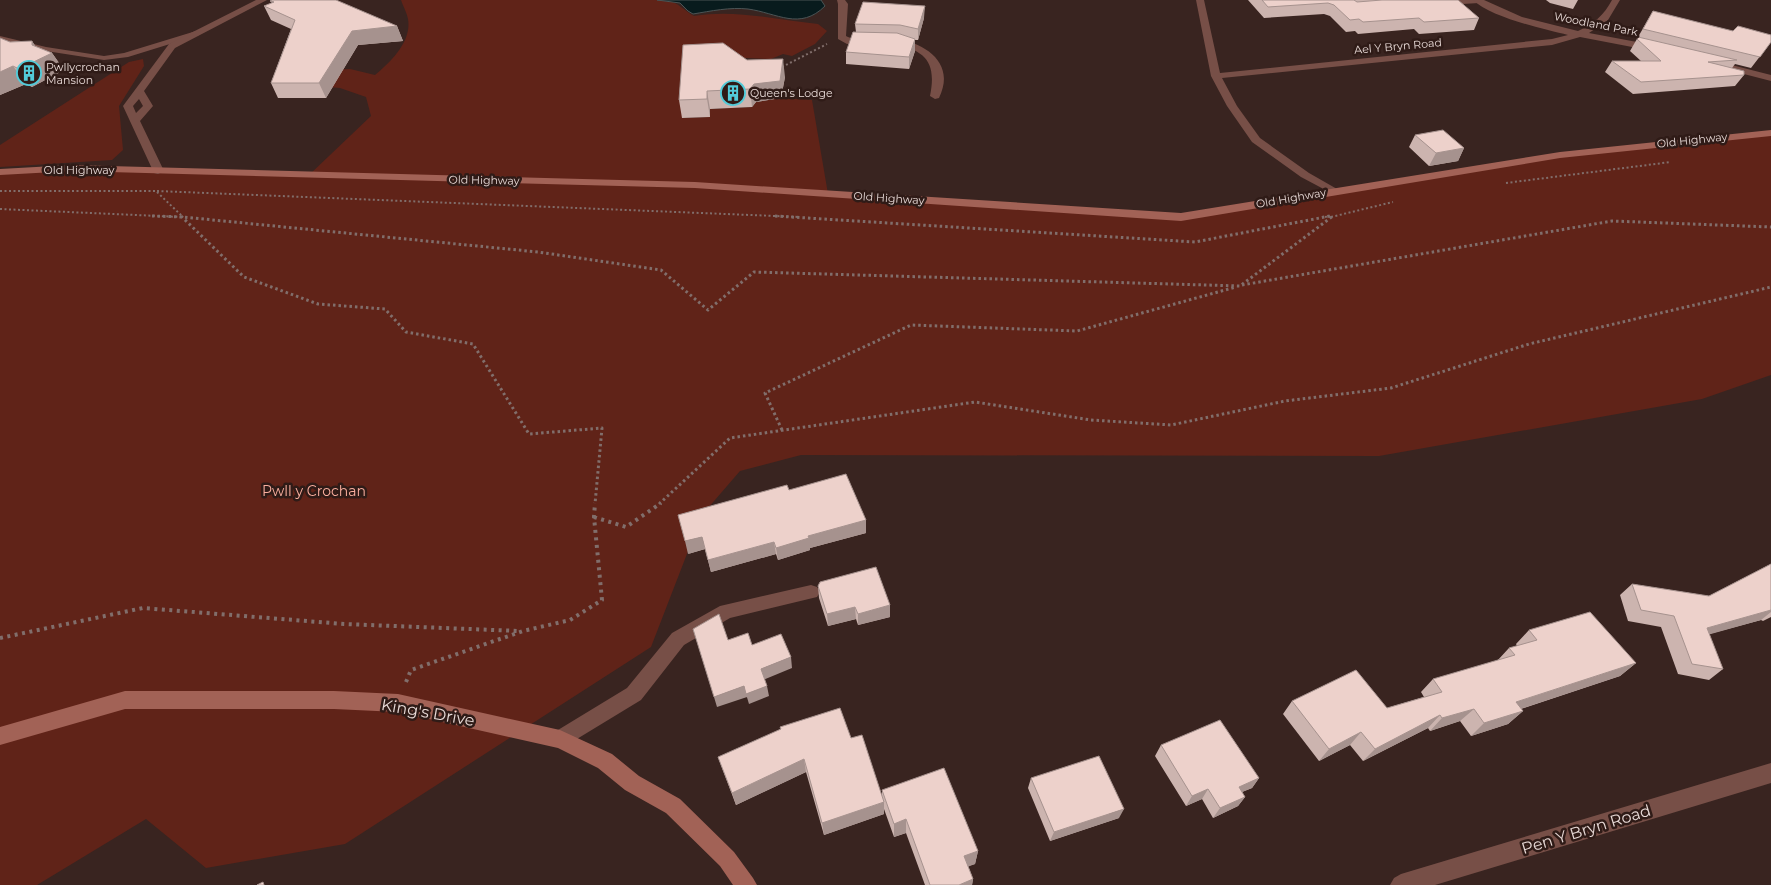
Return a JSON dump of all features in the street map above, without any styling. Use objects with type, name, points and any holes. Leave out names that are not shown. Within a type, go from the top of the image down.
[{"type":"street","points":[[158,171],[128,106],[172,46],[263,0]]},
{"type":"street","points":[[841,0],[843,4],[841,36],[847,41],[883,40],[912,43],[929,53],[936,69],[935,96]]},
{"type":"street","points":[[1200,0],[1216,76],[1232,106],[1256,140],[1305,175],[1333,191]]},
{"type":"street","name":"Woodland Park","points":[[1478,0],[1518,18],[1552,29],[1663,50]]},
{"type":"street","points":[[1582,34],[1594,29],[1611,12],[1616,0]]},
{"type":"street","name":"Ael Y Bryn Road","points":[[1216,76],[1526,46],[1552,42],[1582,34]]},
{"type":"street","points":[[1702,60],[1771,78]]},
{"type":"street","points":[[135,121],[148,106],[139,91]]},
{"type":"street","name":"Old Highway","points":[[0,172],[72,168],[696,185],[1181,217],[1560,155],[1771,133]]},
{"type":"street","points":[[560,739],[634,694],[678,639],[726,611],[811,592]]},
{"type":"street","name":"King's Drive","points":[[0,736],[125,700],[334,700],[398,704],[560,739],[605,761],[632,783],[673,806],[726,859],[746,885]]},
{"type":"street","name":"Pen Y Bryn Road","points":[[1401,885],[1771,774]]},
{"type":"lane","points":[[1440,4],[1478,0]]},
{"type":"lane","points":[[0,38],[46,50],[104,58],[125,55],[201,32]]},
{"type":"path","points":[[775,66],[783,67],[841,36]]},
{"type":"path","points":[[1504,183],[1672,162]]},
{"type":"path","points":[[157,191],[173,172]]},
{"type":"path","points":[[0,190],[7,192],[157,191],[659,210],[1195,242],[1332,216],[1397,201]]},
{"type":"path","points":[[157,191],[244,277],[318,304],[385,309],[406,332],[473,344],[529,434],[602,428],[594,517],[602,600],[570,620],[522,631],[411,670],[398,704]]},
{"type":"path","points":[[0,195],[7,192]]},
{"type":"path","points":[[0,209],[183,217],[538,252],[661,270],[708,310],[754,272],[1240,286],[1332,216]]},
{"type":"path","points":[[782,430],[765,393],[911,325],[1077,331],[1240,286],[1612,221],[1771,227]]},
{"type":"path","points":[[594,517],[626,528],[653,510],[730,438],[975,402],[1091,420],[1171,425],[1285,400],[1391,388],[1529,344],[1771,287]]},
{"type":"path","points":[[0,638],[143,608],[344,624],[522,631]]},
{"type":"green space","name":"Pwll y Crochan","points":[[401,0],[667,0],[694,16],[741,14],[818,24],[827,31],[815,44],[792,56],[783,54],[771,59],[746,58],[723,61],[682,118],[709,117],[710,109],[752,107],[756,102],[781,98],[812,100],[828,194],[1181,217],[1560,155],[1771,133],[1771,375],[1702,399],[1379,456],[801,455],[740,471],[702,515],[651,647],[345,844],[206,868],[146,819],[37,885],[0,885],[0,172],[72,168],[308,176],[371,116],[366,97],[340,88],[284,83],[295,71],[350,69],[375,75],[394,57],[407,35],[408,19]]},
{"type":"green space","points":[[143,59],[144,66],[119,106],[123,150],[112,160],[0,167],[0,145],[129,62]]},
{"type":"shaded area","points":[[657,0],[821,0],[825,6],[806,18],[797,19],[748,9],[720,10],[693,14],[680,3]]},
{"type":"building","points":[[336,0],[397,26],[352,31],[319,83],[271,83],[295,20],[264,6],[274,2],[270,1]]},
{"type":"building","points":[[1262,0],[1354,0],[1357,2],[1382,0],[1458,0],[1479,18],[1424,22],[1419,18],[1363,22],[1359,19],[1350,20],[1334,5],[1328,3],[1268,7]]},
{"type":"building","points":[[863,2],[925,6],[918,29],[900,25],[855,24]]},
{"type":"building","points":[[1653,11],[1733,31],[1738,26],[1771,35],[1771,42],[1760,57],[1643,29]]},
{"type":"building","points":[[853,32],[897,33],[915,39],[909,57],[846,52]]},
{"type":"building","points":[[1638,37],[1737,60],[1708,62],[1744,71],[1744,75],[1641,82],[1612,61],[1661,61],[1637,39]]},
{"type":"building","points":[[0,38],[10,42],[32,41],[32,45],[52,53],[19,69],[13,66],[0,72]]},
{"type":"building","points":[[723,43],[747,60],[783,59],[780,81],[754,84],[750,89],[707,91],[707,99],[679,100],[683,45]]},
{"type":"building","points":[[1443,130],[1464,148],[1436,153],[1415,135]]},
{"type":"building","points":[[846,474],[866,520],[808,536],[809,538],[776,548],[774,542],[708,560],[702,537],[685,541],[678,515],[787,485],[789,490]]},
{"type":"building","points":[[1771,564],[1771,610],[1707,628],[1723,669],[1692,664],[1674,616],[1641,610],[1632,584],[1709,596]]},
{"type":"building","points":[[876,567],[890,605],[858,614],[855,607],[827,614],[818,586],[820,582]]},
{"type":"building","points":[[1590,612],[1636,663],[1516,702],[1523,711],[1484,723],[1474,709],[1442,718],[1440,715],[1375,749],[1361,732],[1329,749],[1292,701],[1356,670],[1387,708],[1442,692],[1433,679],[1515,655],[1509,648],[1537,640],[1529,630]]},
{"type":"building","points":[[719,614],[728,640],[748,633],[752,645],[781,634],[791,657],[761,669],[767,686],[746,694],[744,686],[714,697],[693,629]]},
{"type":"building","points":[[840,708],[851,738],[862,735],[884,802],[822,823],[804,759],[732,793],[718,757],[781,729],[780,727]]},
{"type":"building","points":[[1220,720],[1259,778],[1239,787],[1245,797],[1220,808],[1208,789],[1192,796],[1161,745]]},
{"type":"building","points":[[1099,756],[1124,809],[1054,832],[1031,778]]},
{"type":"building","points":[[944,768],[978,851],[964,856],[973,879],[959,885],[930,885],[906,819],[894,824],[882,790]]},
{"type":"place","name":"Pwllycrochan Mansion","points":[[29,73]]},
{"type":"place","name":"Queen's Lodge","points":[[733,93]]}]
